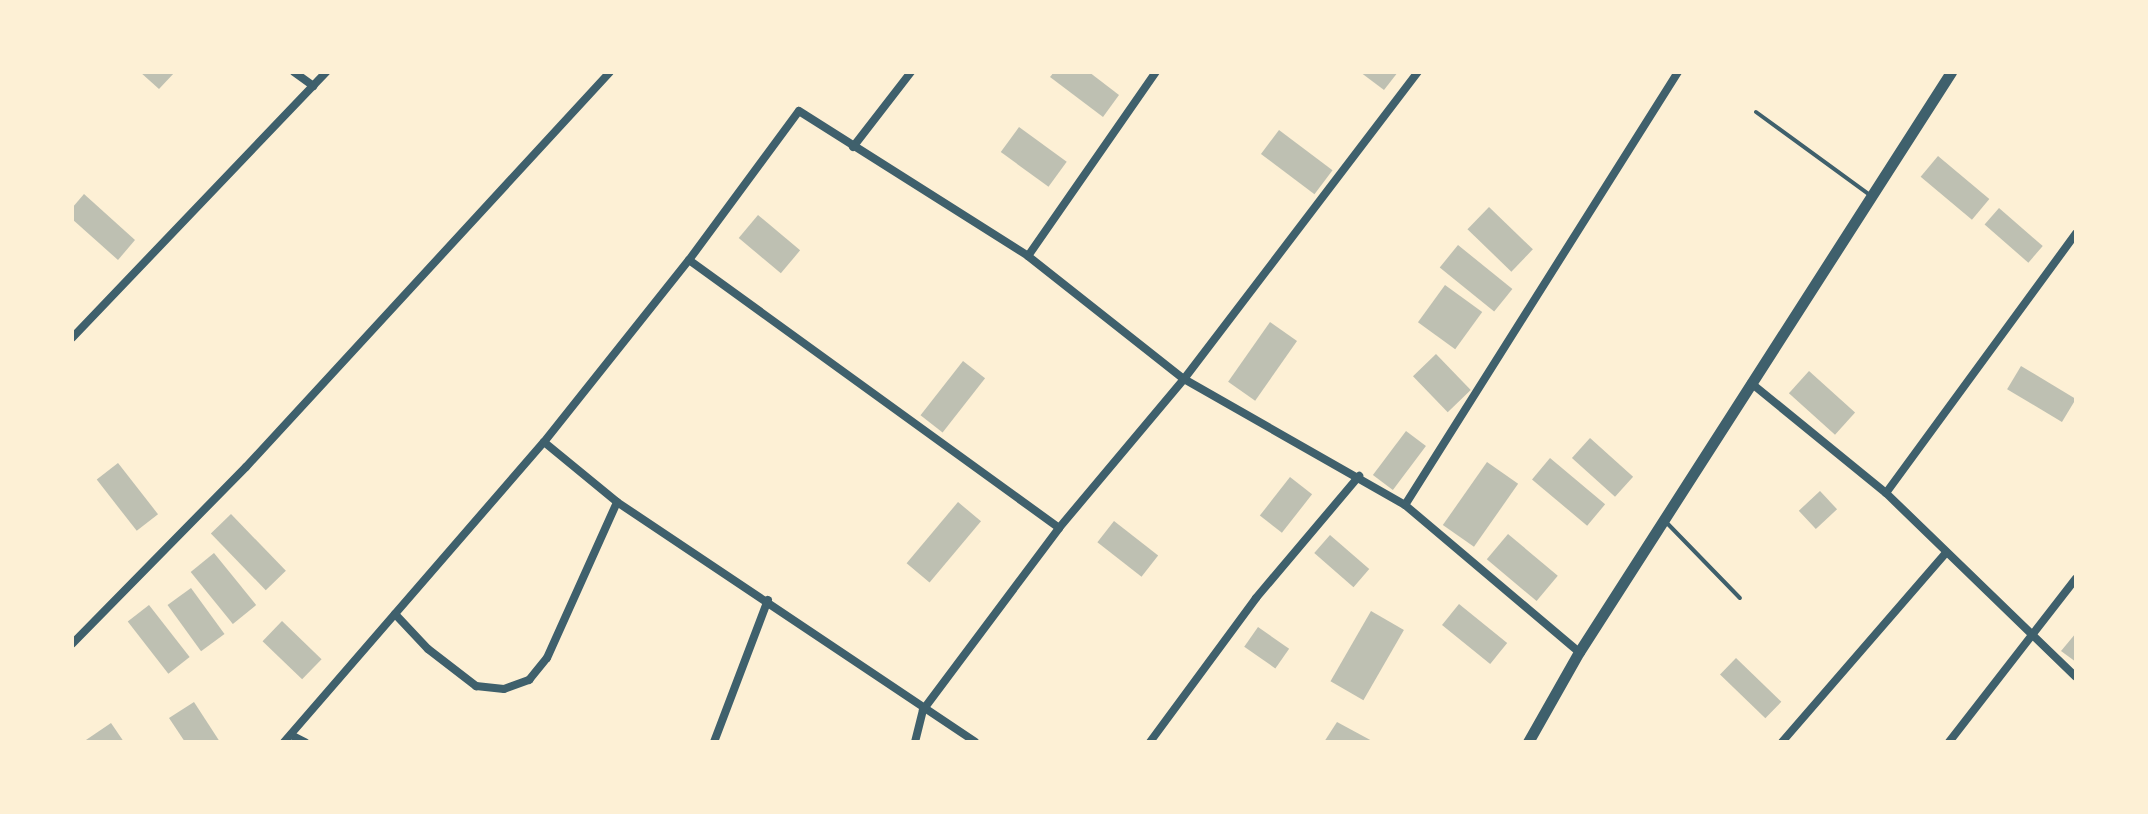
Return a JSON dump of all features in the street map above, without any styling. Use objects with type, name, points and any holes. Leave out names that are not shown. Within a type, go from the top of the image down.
[{"type":"street","points":[[294,72],[313,86]]},
{"type":"street","points":[[72,338],[326,72]]},
{"type":"street","points":[[72,644],[246,467],[610,72]]},
{"type":"street","points":[[853,147],[911,72]]},
{"type":"street","points":[[1028,256],[1156,72]]},
{"type":"street","points":[[915,742],[923,710],[1059,528],[1184,379],[1418,72]]},
{"type":"street","points":[[1405,505],[1678,72]]},
{"type":"street","points":[[1528,742],[1579,652],[1951,72]]},
{"type":"street","points":[[305,742],[288,738],[544,442],[689,260],[799,111],[1028,256],[1184,379],[1359,476],[1405,505],[1579,652]]},
{"type":"street","points":[[1886,493],[2076,233]]},
{"type":"street","points":[[689,260],[1059,528]]},
{"type":"street","points":[[1751,383],[1886,493],[2076,677]]},
{"type":"street","points":[[544,442],[617,502],[768,600],[923,710],[975,742]]},
{"type":"street","points":[[1150,742],[1256,598],[1359,476]]},
{"type":"street","points":[[395,614],[428,649],[476,686],[504,689],[529,680],[547,658],[617,502]]},
{"type":"street","points":[[1782,742],[1946,553]]},
{"type":"street","points":[[1949,742],[2076,578]]},
{"type":"street","points":[[714,742],[768,600]]},
{"type":"lane","points":[[1756,112],[1873,198]]},
{"type":"lane","points":[[1664,520],[1740,598]]},
{"type":"building","points":[[140,72],[175,72],[159,89]]},
{"type":"building","points":[[1054,72],[1089,72],[1119,95],[1103,117],[1050,77]]},
{"type":"building","points":[[1360,72],[1398,72],[1384,90]]},
{"type":"building","points":[[1019,127],[1067,162],[1049,187],[1001,152]]},
{"type":"building","points":[[1279,130],[1333,170],[1314,194],[1261,154]]},
{"type":"building","points":[[1938,156],[1989,199],[1972,220],[1921,177]]},
{"type":"building","points":[[84,194],[135,240],[118,260],[72,219],[72,208]]},
{"type":"building","points":[[1489,207],[1533,249],[1511,272],[1467,229]]},
{"type":"building","points":[[1999,208],[2043,246],[2028,263],[1985,225]]},
{"type":"building","points":[[758,215],[800,250],[781,273],[739,238]]},
{"type":"building","points":[[1458,245],[1512,289],[1494,312],[1440,268]]},
{"type":"building","points":[[1445,285],[1482,312],[1455,349],[1418,322]]},
{"type":"building","points":[[1270,322],[1297,341],[1255,401],[1228,382]]},
{"type":"building","points":[[1436,354],[1471,390],[1448,412],[1413,376]]},
{"type":"building","points":[[963,361],[985,378],[943,433],[921,415]]},
{"type":"building","points":[[2021,366],[2076,399],[2062,422],[2007,389]]},
{"type":"building","points":[[1809,371],[1855,412],[1835,435],[1789,393]]},
{"type":"building","points":[[1406,431],[1426,446],[1393,490],[1373,475]]},
{"type":"building","points":[[1590,438],[1633,477],[1615,497],[1572,458]]},
{"type":"building","points":[[1550,458],[1605,504],[1587,526],[1532,479]]},
{"type":"building","points":[[1487,462],[1518,484],[1474,547],[1443,525]]},
{"type":"building","points":[[118,463],[158,514],[137,531],[97,480]]},
{"type":"building","points":[[1290,477],[1312,494],[1282,533],[1260,516]]},
{"type":"building","points":[[1820,491],[1837,509],[1816,529],[1799,511]]},
{"type":"building","points":[[958,502],[981,521],[930,583],[907,563]]},
{"type":"building","points":[[231,514],[286,571],[266,590],[211,533]]},
{"type":"building","points":[[1114,521],[1158,555],[1142,577],[1097,542]]},
{"type":"building","points":[[1508,534],[1558,576],[1537,601],[1487,559]]},
{"type":"building","points":[[1330,535],[1369,569],[1353,587],[1314,553]]},
{"type":"building","points":[[214,553],[256,605],[233,624],[191,572]]},
{"type":"building","points":[[191,588],[225,634],[201,651],[168,605]]},
{"type":"building","points":[[1459,604],[1507,643],[1490,664],[1442,625]]},
{"type":"building","points":[[149,605],[190,657],[168,674],[128,622]]},
{"type":"building","points":[[1371,611],[1404,630],[1363,700],[1330,681]]},
{"type":"building","points":[[282,621],[322,659],[302,679],[263,641]]},
{"type":"building","points":[[1258,627],[1289,649],[1275,668],[1244,647]]},
{"type":"building","points":[[2076,633],[2076,662],[2061,651]]},
{"type":"building","points":[[1736,658],[1781,702],[1765,718],[1720,675]]},
{"type":"building","points":[[194,702],[220,742],[185,742],[169,718]]},
{"type":"building","points":[[1337,722],[1374,742],[1324,742]]},
{"type":"building","points":[[111,723],[124,742],[83,742]]}]
